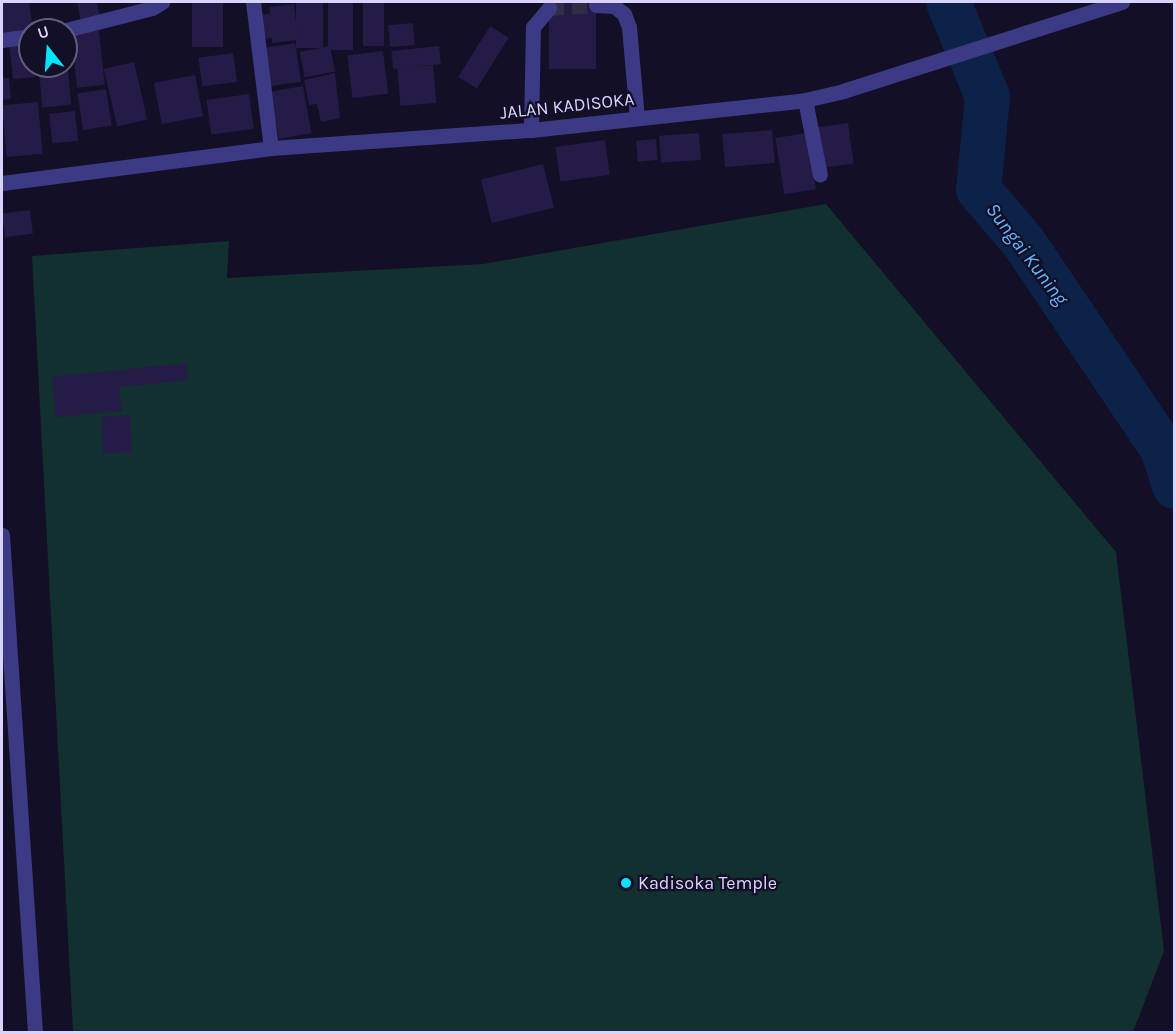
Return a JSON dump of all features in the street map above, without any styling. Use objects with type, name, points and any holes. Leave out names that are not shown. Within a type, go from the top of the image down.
[{"type":"street","points":[[78,27],[152,8],[162,2]]},
{"type":"street","points":[[254,2],[272,148]]},
{"type":"street","name":"JALAN KADISOKA","points":[[2,183],[272,148],[531,130],[805,100],[1037,31],[1122,2]]},
{"type":"street","points":[[596,5],[614,6],[624,14],[629,27],[637,118]]},
{"type":"street","points":[[531,130],[533,27],[549,8]]},
{"type":"street","points":[[2,40],[18,38]]},
{"type":"street","points":[[805,100],[820,175]]},
{"type":"street","points":[[2,535],[36,1032]]},
{"type":"green space","points":[[826,204],[1116,552],[1164,951],[1133,1032],[73,1032],[32,256],[229,241],[227,278],[483,264]]},
{"type":"building","points":[[29,2],[31,18],[18,18],[18,33],[2,36],[2,3]]},
{"type":"building","points":[[77,2],[97,2],[100,19],[81,22]]},
{"type":"building","points":[[192,2],[223,2],[223,47],[192,47]]},
{"type":"building","points":[[296,2],[323,2],[323,48],[296,48]]},
{"type":"building","points":[[328,2],[353,2],[353,50],[328,50]]},
{"type":"building","points":[[363,2],[384,2],[384,46],[363,46]]},
{"type":"building","points":[[549,2],[596,2],[596,69],[549,69]]},
{"type":"building","points":[[294,4],[298,40],[272,43],[272,38],[262,39],[260,15],[270,14],[269,7]]},
{"type":"building","points":[[413,23],[415,45],[390,47],[388,25]]},
{"type":"building","points":[[490,26],[509,38],[477,89],[458,77]]},
{"type":"building","points":[[99,30],[105,85],[77,88],[78,32]]},
{"type":"building","points":[[18,40],[18,78],[24,78],[13,79],[9,41]]},
{"type":"building","points":[[295,43],[301,82],[267,87],[260,48]]},
{"type":"building","points":[[330,46],[335,72],[305,77],[300,52]]},
{"type":"building","points":[[439,46],[441,64],[393,69],[391,51]]},
{"type":"building","points":[[383,51],[388,94],[353,98],[347,55]]},
{"type":"building","points":[[233,53],[237,82],[202,87],[198,58]]},
{"type":"building","points":[[134,62],[147,119],[117,126],[104,69]]},
{"type":"building","points":[[433,65],[436,103],[400,106],[397,68]]},
{"type":"building","points":[[335,73],[340,118],[321,122],[317,104],[309,105],[304,80]]},
{"type":"building","points":[[195,75],[203,116],[162,124],[154,83]]},
{"type":"building","points":[[2,78],[9,78],[11,99],[2,100]]},
{"type":"building","points":[[40,78],[69,78],[71,105],[42,107]]},
{"type":"building","points":[[303,86],[311,133],[279,139],[271,92]]},
{"type":"building","points":[[106,89],[112,126],[83,130],[77,94]]},
{"type":"building","points":[[249,94],[254,129],[211,135],[206,100]]},
{"type":"building","points":[[38,102],[43,154],[7,157],[2,105]]},
{"type":"building","points":[[75,111],[78,141],[52,144],[49,114]]},
{"type":"building","points":[[848,123],[854,164],[822,168],[816,127]]},
{"type":"building","points":[[772,130],[775,163],[725,167],[722,134]]},
{"type":"building","points":[[699,133],[701,160],[661,163],[659,136]]},
{"type":"building","points":[[807,133],[816,189],[784,194],[775,138]]},
{"type":"building","points":[[656,139],[658,160],[638,162],[636,141]]},
{"type":"building","points":[[605,140],[610,175],[560,182],[555,147]]},
{"type":"building","points":[[543,164],[554,208],[492,223],[481,179]]},
{"type":"building","points":[[30,210],[33,234],[5,237],[2,213]]},
{"type":"building","points":[[187,363],[189,380],[119,387],[122,411],[56,417],[52,377]]},
{"type":"building","points":[[130,415],[132,452],[103,453],[101,417]]},
{"type":"waterway","name":"Sungai Kuning","points":[[948,2],[987,96],[978,189],[1024,243],[1162,448],[1174,486]]},
{"type":"tunnel","points":[[549,8],[596,5]]},
{"type":"place","name":"Kadisoka Temple","points":[[626,883]]}]
